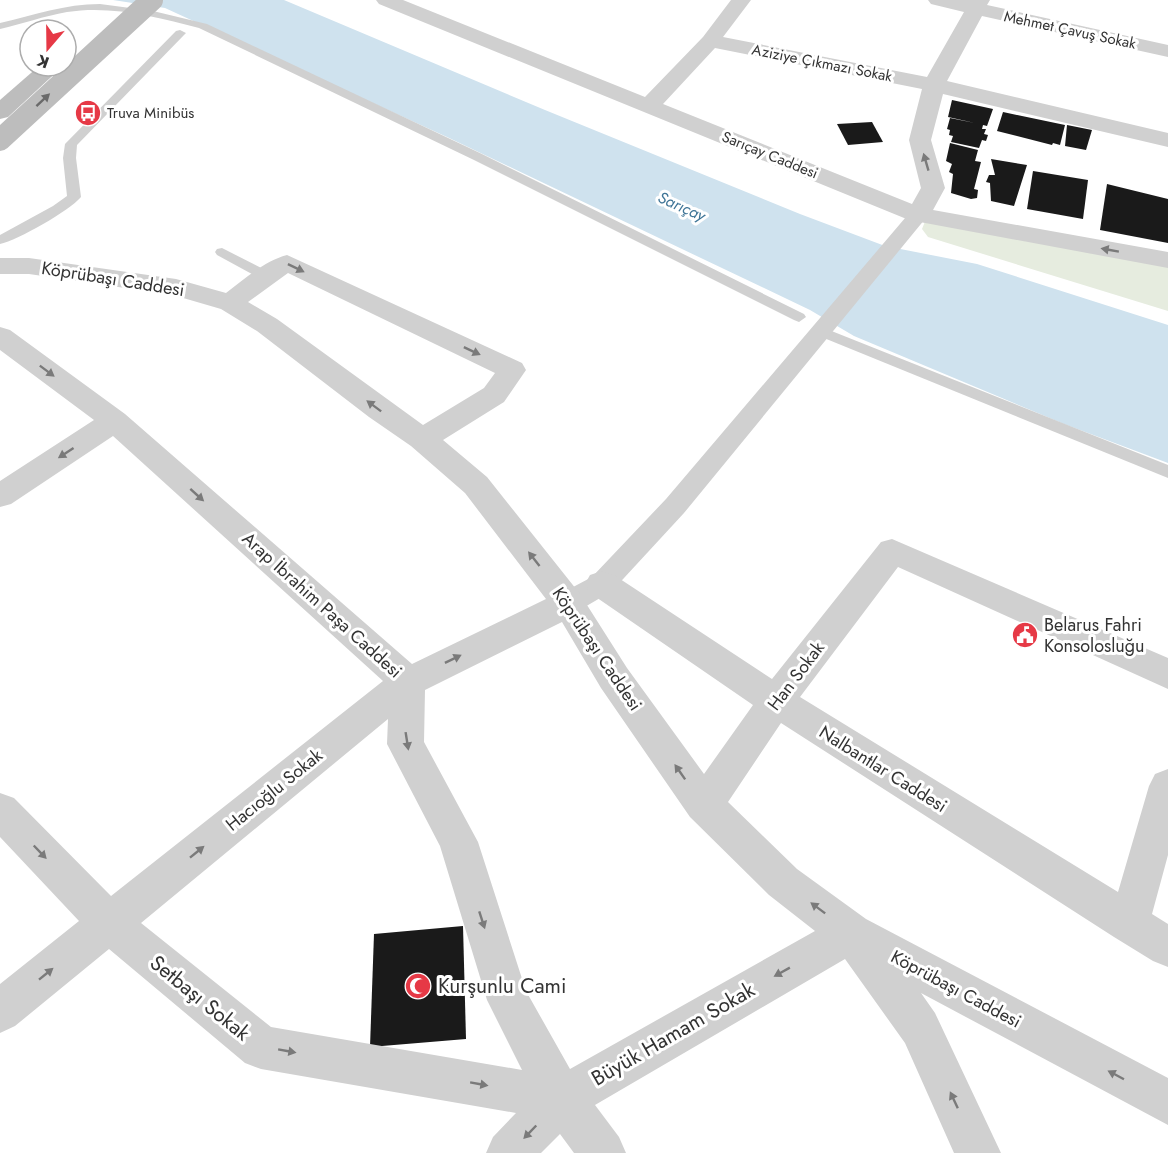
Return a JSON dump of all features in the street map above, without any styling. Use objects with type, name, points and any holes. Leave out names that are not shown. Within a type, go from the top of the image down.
[{"type":"main road","points":[[78,42],[126,0]]},
{"type":"main road","points":[[0,140],[152,0]]},
{"type":"main road","points":[[0,112],[38,78]]},
{"type":"street","name":"Sarıçay Caddesi","points":[[386,0],[918,215],[1168,260]]},
{"type":"street","points":[[649,106],[710,41],[741,0]]},
{"type":"street","name":"Mehmet Çavuş Sokak","points":[[938,0],[978,5],[1162,49]]},
{"type":"street","points":[[568,603],[602,584],[675,506],[918,215],[933,188],[920,140],[934,85],[978,5]]},
{"type":"street","points":[[1162,49],[1168,29]]},
{"type":"street","name":"Aziziye Çıkmazı Sokak","points":[[710,41],[934,85],[1168,140]]},
{"type":"street","points":[[230,303],[287,263],[512,370],[494,395],[422,439]]},
{"type":"street","name":"Köprübaşı Caddesi","points":[[0,266],[29,266],[176,287],[230,303],[267,325],[379,410],[422,439],[476,485],[568,603],[614,678],[704,805],[783,882],[851,933],[1168,1102]]},
{"type":"street","name":"Arap İbrahim Paşa Caddesi","points":[[0,336],[115,421],[408,682],[405,744],[458,842],[508,1000],[562,1099],[603,1153]]},
{"type":"street","points":[[0,496],[115,421]]},
{"type":"street","name":"Han Sokak","points":[[704,805],[776,701],[892,551],[1168,674]]},
{"type":"street","name":"Nalbantlar Caddesi","points":[[602,584],[776,701],[1168,947]]},
{"type":"street","name":"Hacıoğlu Sokak","points":[[0,1011],[408,682],[568,603]]},
{"type":"street","points":[[1129,923],[1168,786]]},
{"type":"street","name":"Setbaşı Sokak","points":[[0,810],[109,924],[261,1047],[562,1099]]},
{"type":"street","points":[[851,933],[920,1028],[978,1153]]},
{"type":"street","name":"Büyük Hamam Sokak","points":[[509,1153],[562,1099],[851,933]]},
{"type":"lane","points":[[0,26],[68,9],[87,8],[168,16],[203,26],[478,157],[799,317]]},
{"type":"lane","points":[[0,240],[58,209],[74,197],[74,181],[68,159],[71,144],[180,33]]},
{"type":"lane","points":[[222,252],[266,276]]},
{"type":"lane","points":[[824,333],[1168,472]]},
{"type":"shaded area","points":[[926,219],[1168,267],[1168,311],[928,237],[922,229]]},
{"type":"water","name":"Sarıçay","points":[[113,0],[284,0],[545,110],[800,214],[885,246],[977,264],[1168,325],[1168,463],[1064,424],[854,336],[810,310],[447,137],[165,8]]},
{"type":"building","points":[[952,100],[993,109],[987,126],[983,125],[982,129],[986,129],[984,134],[988,135],[986,141],[982,140],[979,148],[951,142],[953,136],[949,135],[950,130],[947,129],[950,118],[975,123],[948,117]]},
{"type":"building","points":[[1003,112],[1065,125],[1060,145],[997,131]]},
{"type":"building","points":[[872,122],[883,142],[848,145],[837,124]]},
{"type":"building","points":[[1067,125],[1092,130],[1086,150],[1065,146]]},
{"type":"building","points":[[950,143],[978,150],[975,161],[981,162],[974,189],[978,190],[977,198],[971,199],[951,193],[953,174],[949,172],[952,164],[946,161]]},
{"type":"building","points":[[991,159],[1027,165],[1014,206],[991,201],[990,183],[986,182],[989,175],[995,175]]},
{"type":"building","points":[[1033,171],[1088,180],[1083,219],[1027,209]]},
{"type":"building","points":[[1107,184],[1168,199],[1168,243],[1100,230]]},
{"type":"building","name":"Kurşunlu Cami","points":[[463,926],[466,1039],[370,1047],[374,934]]},
{"type":"place","name":"Truva Minibüs","points":[[88,113]]},
{"type":"place","name":"Belarus Fahri Konsolosluğu","points":[[1025,635]]},
{"type":"place","name":"Kurşunlu Cami","points":[[418,986]]}]
